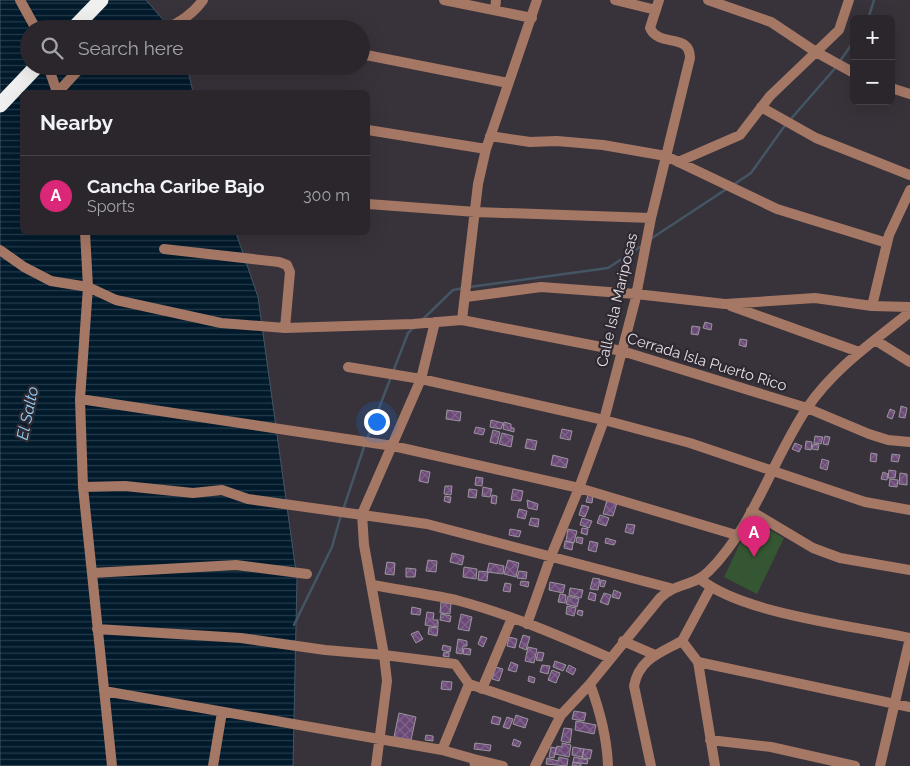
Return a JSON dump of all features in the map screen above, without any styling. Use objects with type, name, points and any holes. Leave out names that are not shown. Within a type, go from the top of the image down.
[{"type":"highway","points":[[82,20],[101,0]]},
{"type":"highway","points":[[0,105],[28,75]]},
{"type":"street","points":[[20,0],[31,20]]},
{"type":"street","points":[[183,20],[195,11],[203,0]]},
{"type":"street","points":[[444,0],[495,5],[532,18]]},
{"type":"street","points":[[462,320],[478,184],[486,149],[537,0]]},
{"type":"street","points":[[615,0],[657,5]]},
{"type":"street","points":[[708,0],[771,22],[816,52],[850,71]]},
{"type":"street","points":[[678,162],[740,134],[761,107],[839,30],[849,0]]},
{"type":"street","name":"Calle Isla Mariposas","points":[[527,624],[551,556],[604,420],[636,294],[651,218],[690,58],[690,50],[686,44],[652,33],[650,28],[657,5]]},
{"type":"street","points":[[370,56],[508,83]]},
{"type":"street","points":[[51,75],[57,90]]},
{"type":"street","points":[[60,90],[74,75]]},
{"type":"street","points":[[895,89],[910,94]]},
{"type":"street","points":[[761,107],[816,138],[910,175]]},
{"type":"street","points":[[370,130],[486,149]]},
{"type":"street","points":[[490,136],[530,142],[557,141],[603,145],[666,156],[777,209],[887,243]]},
{"type":"street","points":[[872,306],[887,243],[910,190]]},
{"type":"street","points":[[370,204],[476,212],[651,218]]},
{"type":"street","points":[[85,235],[88,287],[80,399],[83,487],[112,766]]},
{"type":"street","points":[[164,249],[279,262],[287,265],[290,272],[284,328]]},
{"type":"street","name":"Cerrada Isla Puerto Rico","points":[[0,250],[24,267],[51,281],[88,287],[116,300],[221,323],[284,328],[462,320],[622,351],[807,408],[869,434],[888,440],[910,442]]},
{"type":"street","points":[[466,297],[541,287],[636,294],[725,304],[815,298],[872,306],[910,307]]},
{"type":"street","points":[[725,304],[859,352]]},
{"type":"street","points":[[535,766],[561,715],[590,684],[623,641],[670,588],[700,579],[718,562],[751,511],[807,408],[832,376],[910,312]]},
{"type":"street","points":[[376,766],[387,681],[364,545],[362,514],[368,496],[393,446],[421,379],[435,322]]},
{"type":"street","points":[[875,340],[910,362]]},
{"type":"street","points":[[348,367],[421,379],[604,420],[690,443],[773,469],[865,502],[910,510]]},
{"type":"street","points":[[80,399],[393,446],[579,488],[736,535]]},
{"type":"street","points":[[83,487],[124,486],[193,493],[222,490],[248,499],[427,524],[670,588]]},
{"type":"street","points":[[751,511],[813,548],[840,558],[910,570]]},
{"type":"street","points":[[92,573],[236,564],[307,574]]},
{"type":"street","points":[[700,579],[711,588],[771,610],[910,638],[880,766]]},
{"type":"street","points":[[372,584],[455,600],[512,618],[610,658]]},
{"type":"street","points":[[651,766],[634,686],[642,666],[653,654],[682,642],[711,588]]},
{"type":"street","points":[[482,689],[512,618]]},
{"type":"street","points":[[97,629],[241,638],[325,650],[455,664],[469,684],[561,715]]},
{"type":"street","points":[[623,641],[653,654]]},
{"type":"street","points":[[682,642],[698,662],[715,766]]},
{"type":"street","points":[[698,662],[910,706]]},
{"type":"street","points":[[442,750],[469,684]]},
{"type":"street","points":[[590,684],[600,713],[607,746],[608,766]]},
{"type":"street","points":[[104,690],[442,750],[475,762],[503,766]]},
{"type":"street","points":[[213,766],[222,712]]},
{"type":"street","points":[[710,740],[788,750],[855,766]]},
{"type":"green space","points":[[751,520],[784,538],[757,594],[724,577]]},
{"type":"water","name":"El Salto","points":[[0,0],[146,0],[163,20],[20,20],[20,75],[189,75],[193,90],[20,90],[20,235],[237,235],[258,297],[297,579],[293,766],[0,766]]},
{"type":"building","points":[[705,322],[712,324],[711,330],[703,328]]},
{"type":"building","points":[[692,326],[700,327],[698,335],[691,334]]},
{"type":"building","points":[[740,339],[747,340],[746,347],[739,345]]},
{"type":"building","points":[[901,406],[907,408],[905,418],[899,417]]},
{"type":"building","points":[[890,409],[895,411],[892,419],[887,417]]},
{"type":"building","points":[[447,410],[461,412],[460,421],[446,419]]},
{"type":"building","points":[[491,420],[503,423],[501,429],[490,427]]},
{"type":"building","points":[[504,422],[511,424],[514,432],[503,429]]},
{"type":"building","points":[[476,427],[485,429],[483,435],[474,433]]},
{"type":"building","points":[[562,429],[572,431],[570,440],[560,438]]},
{"type":"building","points":[[493,430],[500,432],[497,444],[490,442]]},
{"type":"building","points":[[502,433],[513,436],[511,447],[499,444]]},
{"type":"building","points":[[815,436],[823,437],[821,444],[814,443]]},
{"type":"building","points":[[825,436],[830,437],[828,445],[823,444]]},
{"type":"building","points":[[527,439],[537,441],[535,450],[525,448]]},
{"type":"building","points":[[806,441],[812,442],[811,450],[805,449]]},
{"type":"building","points":[[795,443],[802,446],[799,452],[792,449]]},
{"type":"building","points":[[813,444],[819,445],[818,450],[812,449]]},
{"type":"building","points":[[871,453],[877,454],[876,462],[870,461]]},
{"type":"building","points":[[892,454],[900,455],[898,462],[891,461]]},
{"type":"building","points":[[553,455],[568,459],[566,468],[551,465]]},
{"type":"building","points":[[822,459],[829,461],[827,470],[820,468]]},
{"type":"building","points":[[421,470],[430,472],[428,483],[419,481]]},
{"type":"building","points":[[889,470],[896,471],[895,478],[888,478]]},
{"type":"building","points":[[883,472],[888,474],[887,480],[881,479]]},
{"type":"building","points":[[900,473],[907,474],[907,485],[899,484]]},
{"type":"building","points":[[476,477],[483,478],[482,486],[475,485]]},
{"type":"building","points":[[890,479],[898,480],[897,487],[889,486]]},
{"type":"building","points":[[445,486],[452,486],[451,495],[444,494]]},
{"type":"building","points":[[483,487],[492,489],[490,497],[482,496]]},
{"type":"building","points":[[469,489],[477,490],[476,498],[468,497]]},
{"type":"building","points":[[513,489],[523,491],[521,501],[511,500]]},
{"type":"building","points":[[492,495],[497,496],[496,504],[491,503]]},
{"type":"building","points":[[588,495],[593,496],[592,503],[586,502]]},
{"type":"building","points":[[445,496],[451,497],[450,503],[444,501]]},
{"type":"building","points":[[527,500],[538,504],[537,510],[528,508]]},
{"type":"building","points":[[607,500],[617,503],[613,516],[603,514]]},
{"type":"building","points":[[582,505],[589,507],[585,517],[579,515]]},
{"type":"building","points":[[519,509],[527,511],[525,519],[517,517]]},
{"type":"building","points":[[600,515],[609,518],[606,526],[597,523]]},
{"type":"building","points":[[531,518],[539,519],[538,527],[529,525]]},
{"type":"building","points":[[582,518],[592,521],[589,528],[580,525]]},
{"type":"building","points":[[627,524],[635,525],[633,534],[625,532]]},
{"type":"building","points":[[582,528],[588,529],[587,535],[581,533]]},
{"type":"building","points":[[510,529],[521,531],[519,537],[509,535]]},
{"type":"building","points":[[568,529],[577,531],[574,543],[566,541]]},
{"type":"building","points":[[577,537],[583,538],[582,544],[576,542]]},
{"type":"building","points":[[606,538],[616,541],[614,545],[605,543]]},
{"type":"building","points":[[565,541],[573,543],[572,550],[564,548]]},
{"type":"building","points":[[590,541],[598,543],[596,552],[588,550]]},
{"type":"building","points":[[452,553],[464,556],[462,565],[450,562]]},
{"type":"building","points":[[428,560],[437,561],[436,572],[426,571]]},
{"type":"building","points":[[508,560],[519,563],[516,577],[504,574]]},
{"type":"building","points":[[387,562],[395,563],[394,575],[385,574]]},
{"type":"building","points":[[489,563],[504,566],[503,574],[487,572]]},
{"type":"building","points":[[464,567],[477,569],[476,579],[463,577]]},
{"type":"building","points":[[406,568],[416,569],[415,577],[406,577]]},
{"type":"building","points":[[479,571],[488,572],[487,581],[478,580]]},
{"type":"building","points":[[519,571],[527,572],[526,579],[517,578]]},
{"type":"building","points":[[593,578],[600,579],[598,590],[590,589]]},
{"type":"building","points":[[601,580],[606,581],[604,587],[600,586]]},
{"type":"building","points":[[521,581],[529,582],[528,587],[520,585]]},
{"type":"building","points":[[550,582],[565,585],[563,593],[549,590]]},
{"type":"building","points":[[505,583],[511,584],[510,592],[503,591]]},
{"type":"building","points":[[570,588],[583,590],[581,598],[569,595]]},
{"type":"building","points":[[614,590],[621,593],[619,599],[612,597]]},
{"type":"building","points":[[590,592],[596,594],[595,601],[588,599]]},
{"type":"building","points":[[604,593],[611,595],[608,605],[600,602]]},
{"type":"building","points":[[560,594],[566,595],[565,603],[558,602]]},
{"type":"building","points":[[568,596],[579,599],[577,607],[566,604]]},
{"type":"building","points":[[441,602],[451,604],[450,614],[440,613]]},
{"type":"building","points":[[567,606],[576,608],[574,616],[566,614]]},
{"type":"building","points":[[412,607],[421,609],[420,615],[411,614]]},
{"type":"building","points":[[578,610],[583,611],[582,616],[577,614]]},
{"type":"building","points":[[427,612],[434,613],[433,620],[438,620],[438,627],[425,625]]},
{"type":"building","points":[[441,614],[451,616],[450,622],[440,620]]},
{"type":"building","points":[[461,614],[472,617],[469,631],[458,629]]},
{"type":"building","points":[[429,627],[438,628],[437,636],[428,634]]},
{"type":"building","points":[[418,631],[423,639],[416,643],[411,634]]},
{"type":"building","points":[[523,635],[530,637],[526,650],[519,647]]},
{"type":"building","points":[[481,636],[487,638],[483,647],[478,644]]},
{"type":"building","points":[[509,637],[517,639],[515,648],[507,646]]},
{"type":"building","points":[[458,639],[467,641],[467,646],[463,646],[462,654],[456,653]]},
{"type":"building","points":[[443,645],[451,647],[450,652],[442,650]]},
{"type":"building","points":[[528,647],[537,649],[534,663],[525,661]]},
{"type":"building","points":[[464,648],[471,649],[470,655],[463,654]]},
{"type":"building","points":[[444,652],[449,653],[449,657],[443,656]]},
{"type":"building","points":[[538,652],[544,653],[542,661],[536,660]]},
{"type":"building","points":[[555,661],[566,665],[563,671],[553,667]]},
{"type":"building","points":[[511,662],[518,665],[516,672],[508,670]]},
{"type":"building","points":[[542,665],[550,666],[548,674],[540,672]]},
{"type":"building","points":[[569,665],[576,669],[573,675],[566,671]]},
{"type":"building","points":[[496,667],[503,669],[499,681],[492,679]]},
{"type":"building","points":[[552,670],[560,673],[556,683],[548,680]]},
{"type":"building","points":[[529,676],[535,678],[534,683],[528,681]]},
{"type":"building","points":[[442,681],[452,682],[451,690],[441,689]]},
{"type":"building","points":[[574,711],[586,713],[584,721],[572,719]]},
{"type":"building","points":[[399,713],[416,717],[411,740],[394,737]]},
{"type":"building","points":[[516,715],[528,719],[525,728],[513,724]]},
{"type":"building","points":[[493,716],[501,718],[499,725],[491,723]]},
{"type":"building","points":[[507,717],[513,719],[509,729],[503,727]]},
{"type":"building","points":[[576,721],[596,725],[594,734],[575,730]]},
{"type":"building","points":[[564,728],[572,729],[570,743],[561,741]]},
{"type":"building","points":[[426,735],[433,736],[433,741],[425,740]]},
{"type":"building","points":[[514,739],[521,742],[519,747],[512,745]]},
{"type":"building","points":[[475,743],[491,745],[490,751],[474,749]]},
{"type":"building","points":[[562,743],[571,745],[569,757],[555,754],[557,746],[562,747]]},
{"type":"building","points":[[551,747],[556,748],[554,758],[549,757]]},
{"type":"building","points":[[573,747],[584,749],[582,757],[572,755]]},
{"type":"building","points":[[584,749],[592,750],[590,759],[582,758]]},
{"type":"building","points":[[559,757],[568,759],[567,766],[546,764],[547,758],[558,761]]},
{"type":"building","points":[[574,757],[588,760],[587,764],[573,762]]},
{"type":"building","points":[[573,762],[581,764],[581,766],[572,766]]},
{"type":"waterway","points":[[869,15],[874,0]]},
{"type":"waterway","points":[[840,61],[850,47]]},
{"type":"waterway","points":[[790,120],[837,66]]},
{"type":"waterway","points":[[733,185],[751,173],[786,124]]},
{"type":"waterway","points":[[649,240],[728,188]]},
{"type":"waterway","points":[[469,287],[608,268],[643,245]]},
{"type":"waterway","points":[[422,320],[453,290],[464,288]]},
{"type":"waterway","points":[[393,372],[408,333],[414,327]]},
{"type":"waterway","points":[[367,439],[391,377]]},
{"type":"waterway","points":[[343,510],[365,444]]},
{"type":"waterway","points":[[294,625],[332,547],[341,515]]},
{"type":"place","name":"Cancha Caribe Bajo","points":[[754,557]]}]
